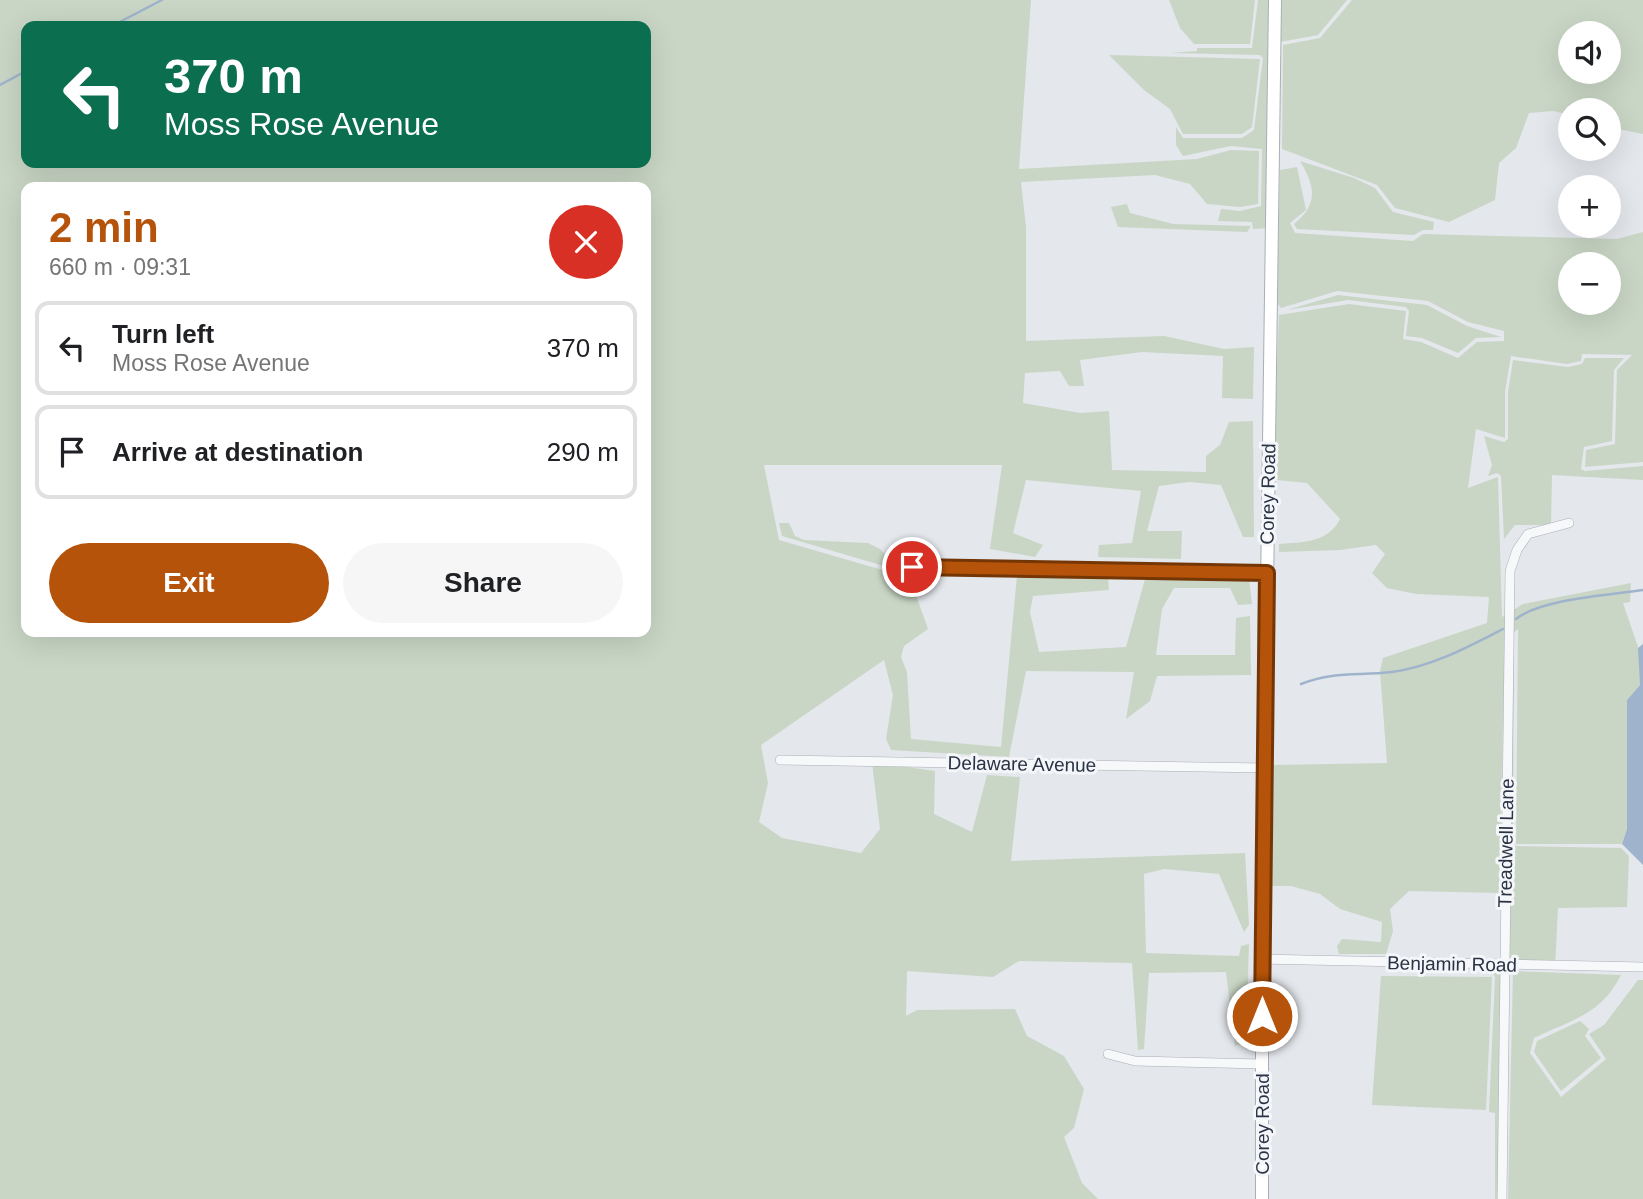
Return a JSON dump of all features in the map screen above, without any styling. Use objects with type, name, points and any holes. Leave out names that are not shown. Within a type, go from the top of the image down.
[{"type":"street","name":"Corey Road","points":[[1262,1199],[1262,960],[1275,0]]},
{"type":"street","name":"Treadwell Lane","points":[[1502,1199],[1510,571],[1517,550],[1528,534],[1569,523]]},
{"type":"street","points":[[912,567],[1267,573]]},
{"type":"street","name":"Delaware Avenue","points":[[780,760],[1265,768]]},
{"type":"street","name":"Benjamin Road","points":[[1262,960],[1643,967]]},
{"type":"street","points":[[1108,1054],[1135,1061],[1262,1063]]},
{"type":"green space","points":[[0,0],[1031,0],[1019,169],[1197,159],[1231,150],[1259,151],[1258,204],[1240,207],[1207,204],[1190,184],[1155,175],[1021,182],[1026,227],[1026,341],[1164,336],[1224,349],[1254,347],[1253,399],[1222,398],[1223,356],[1142,352],[1080,360],[1084,386],[1069,386],[1060,371],[1025,373],[1023,403],[1080,413],[1109,411],[1112,470],[1206,472],[1206,456],[1220,445],[1229,422],[1253,421],[1254,537],[1243,537],[1221,485],[1189,482],[1159,486],[1147,531],[1182,531],[1181,559],[1098,557],[1099,545],[1132,543],[1141,491],[1026,480],[1013,533],[1043,545],[1035,557],[990,549],[1002,465],[764,465],[779,540],[910,578],[928,629],[904,646],[901,657],[907,672],[911,739],[1001,747],[1017,575],[1108,577],[1109,590],[1033,596],[1030,612],[1039,652],[1126,647],[1145,579],[1249,579],[1252,604],[1238,605],[1230,588],[1174,588],[1162,609],[1156,655],[1235,655],[1236,618],[1250,616],[1251,675],[1157,676],[1150,701],[1126,719],[1134,672],[1026,671],[1009,757],[891,750],[886,739],[893,695],[884,660],[761,745],[768,783],[759,822],[782,838],[861,853],[880,829],[872,762],[935,771],[934,814],[972,832],[987,775],[1020,777],[1011,861],[1245,853],[1249,925],[1244,932],[1219,874],[1164,869],[1144,874],[1146,953],[1239,956],[1241,946],[1249,944],[1246,1042],[1235,1046],[1226,972],[1149,973],[1144,1049],[1138,1050],[1132,963],[1019,961],[993,977],[907,971],[906,1016],[917,1010],[1015,1009],[1027,1036],[1064,1056],[1084,1089],[1074,1128],[1064,1137],[1082,1183],[1098,1199],[0,1199]]},
{"type":"green space","points":[[1169,0],[1255,0],[1250,44],[1194,44],[1180,28]]},
{"type":"green space","points":[[1258,0],[1271,0],[1268,228],[1253,229],[1252,222],[1218,221],[1221,209],[1240,211],[1261,206],[1262,149],[1231,146],[1183,156],[1176,145],[1176,127],[1183,138],[1242,138],[1254,130],[1263,58],[1260,55],[1170,53],[1197,51],[1197,48],[1252,48]]},
{"type":"green space","points":[[1279,0],[1347,0],[1318,35],[1280,42]]},
{"type":"green space","points":[[1352,0],[1643,0],[1643,134],[1621,130],[1621,98],[1558,98],[1558,112],[1529,113],[1516,148],[1499,163],[1495,200],[1449,222],[1395,208],[1377,185],[1282,149],[1283,45],[1320,38]]},
{"type":"green space","points":[[1109,55],[1260,59],[1252,127],[1242,134],[1183,134],[1170,109],[1144,90]]},
{"type":"green space","points":[[1300,161],[1354,178],[1375,188],[1393,212],[1434,222],[1433,230],[1423,230],[1414,235],[1297,229],[1294,224],[1308,209],[1312,194],[1309,179]]},
{"type":"green space","points":[[1297,167],[1306,210],[1290,223],[1295,233],[1413,241],[1423,234],[1617,239],[1643,232],[1643,462],[1585,467],[1586,450],[1615,444],[1617,370],[1632,355],[1582,354],[1581,361],[1567,364],[1511,356],[1505,392],[1505,438],[1476,429],[1468,488],[1498,477],[1502,617],[1523,604],[1631,583],[1630,602],[1623,603],[1640,653],[1640,685],[1627,700],[1627,829],[1622,844],[1516,844],[1518,629],[1505,639],[1499,893],[1409,891],[1390,909],[1393,931],[1386,954],[1339,954],[1337,946],[1342,939],[1381,942],[1382,922],[1340,909],[1320,894],[1291,886],[1272,886],[1274,765],[1387,763],[1380,671],[1383,658],[1487,623],[1489,597],[1416,594],[1387,588],[1372,573],[1385,554],[1376,545],[1340,550],[1279,552],[1279,544],[1306,542],[1322,537],[1335,527],[1340,519],[1307,483],[1277,480],[1273,465],[1279,315],[1349,304],[1406,311],[1403,339],[1421,342],[1458,358],[1477,342],[1504,341],[1504,331],[1468,322],[1428,301],[1337,291],[1281,308],[1277,303],[1280,170]]},
{"type":"green space","points":[[1127,204],[1130,213],[1173,224],[1251,226],[1247,232],[1118,227],[1111,207]]},
{"type":"green space","points":[[1338,295],[1427,305],[1467,326],[1501,337],[1476,338],[1458,353],[1422,338],[1406,336],[1409,311],[1406,307],[1348,300],[1287,310]]},
{"type":"green space","points":[[1585,358],[1624,358],[1614,370],[1612,441],[1584,447],[1581,469],[1585,471],[1643,466],[1643,480],[1552,475],[1551,525],[1515,525],[1504,539],[1501,476],[1497,473],[1488,476],[1492,465],[1484,436],[1504,442],[1508,439],[1508,392],[1513,360],[1568,367],[1582,364]]},
{"type":"green space","points":[[779,523],[789,523],[795,536],[804,540],[868,543],[880,549],[901,571],[782,536]]},
{"type":"green space","points":[[1514,636],[1513,846],[1621,848],[1629,856],[1627,907],[1558,908],[1555,969],[1511,968],[1507,973],[1504,1199],[1495,1199],[1495,1113],[1489,1112],[1495,977],[1493,973],[1505,973],[1509,640]]},
{"type":"green space","points":[[1513,971],[1621,975],[1594,1008],[1573,1021],[1534,1038],[1530,1053],[1561,1097],[1606,1059],[1589,1034],[1604,1025],[1638,980],[1643,980],[1643,1199],[1508,1199]]},
{"type":"green space","points":[[1381,976],[1492,977],[1486,1110],[1372,1105]]},
{"type":"green space","points":[[1580,1021],[1589,1029],[1585,1036],[1601,1058],[1561,1091],[1534,1052],[1537,1041]]},
{"type":"water","points":[[1643,644],[1643,865],[1622,844],[1627,829],[1627,700],[1640,685],[1638,648]]},
{"type":"waterway","points":[[122,21],[162,0]]},
{"type":"waterway","points":[[0,85],[21,74]]},
{"type":"waterway","points":[[1516,619],[1527,612],[1558,602],[1643,590]]},
{"type":"waterway","points":[[1301,684],[1324,677],[1392,672],[1421,666],[1503,629]]},
{"type":"route","points":[[912,567],[1267,573],[1262,1016]]}]
